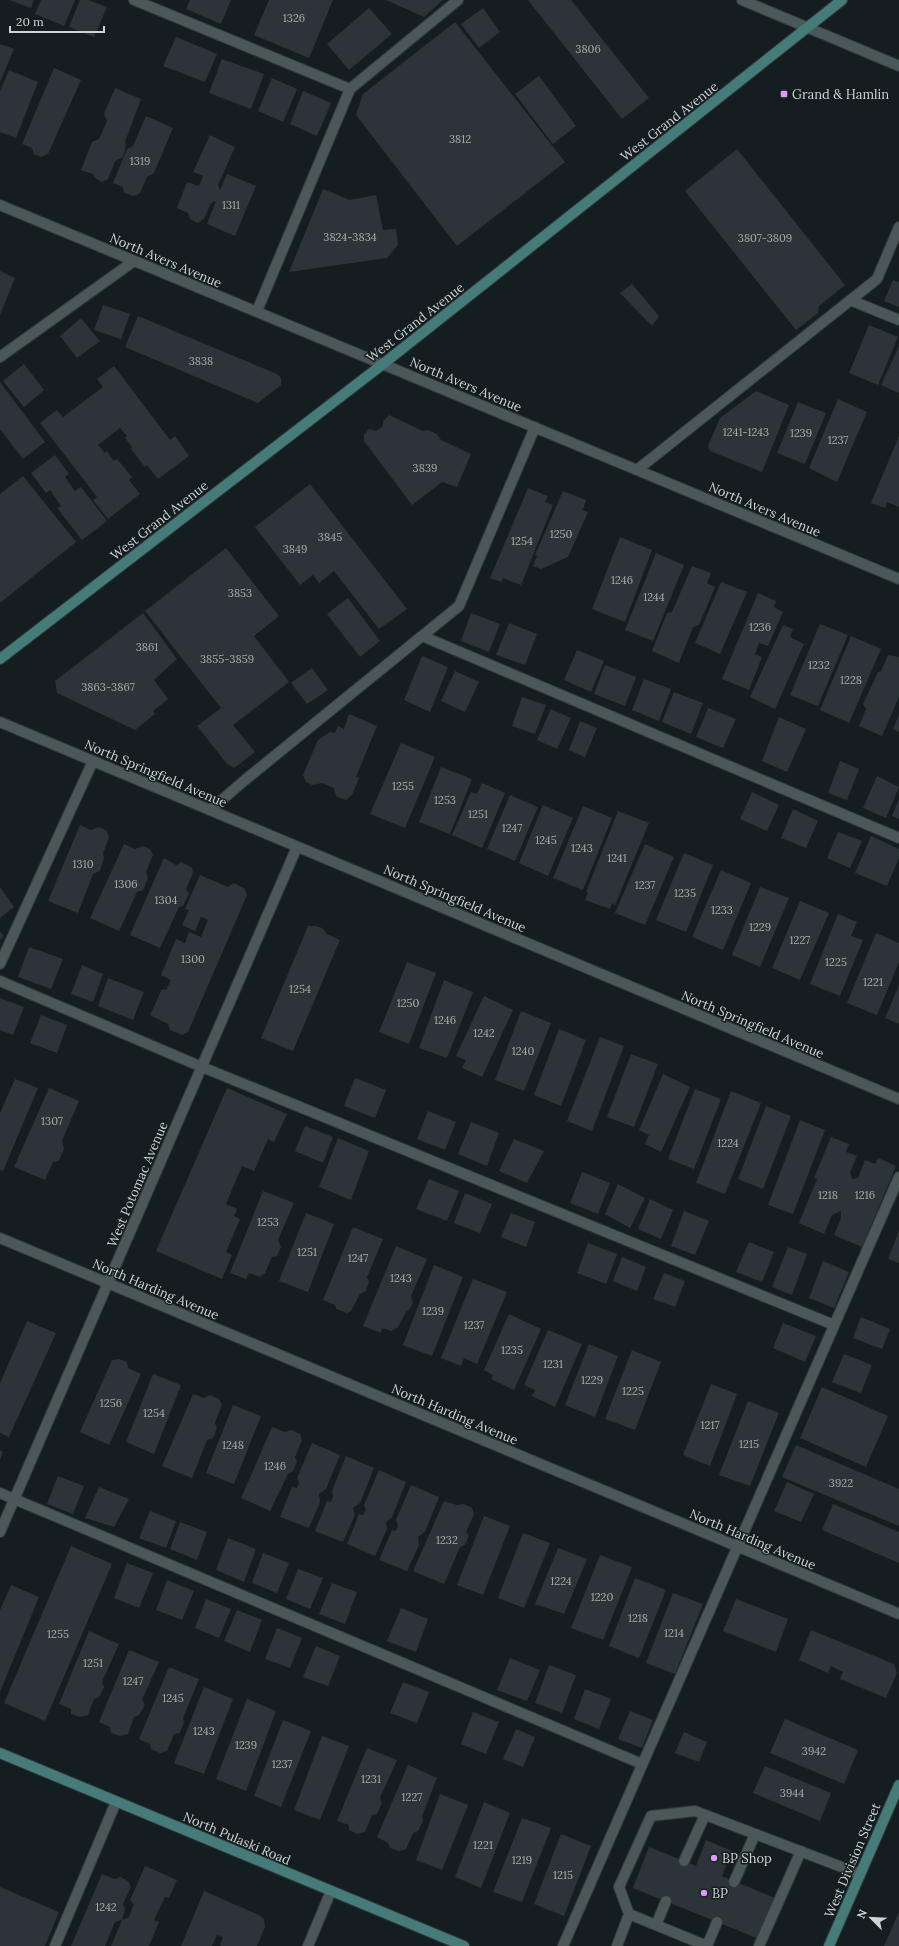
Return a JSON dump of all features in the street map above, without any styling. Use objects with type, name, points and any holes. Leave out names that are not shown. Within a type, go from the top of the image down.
[{"type":"main road","name":"West Grand Avenue","points":[[0,659],[383,364],[842,0]]},
{"type":"main road","name":"North Pulaski Road","points":[[0,1753],[464,1946]]},
{"type":"main road","name":"West Division Street","points":[[829,1946],[899,1785]]},
{"type":"street","points":[[134,0],[350,89]]},
{"type":"street","points":[[257,311],[350,89],[458,0]]},
{"type":"street","points":[[742,0],[899,66]]},
{"type":"street","name":"North Avers Avenue","points":[[0,205],[899,579]]},
{"type":"street","points":[[637,470],[877,278],[899,227]]},
{"type":"street","points":[[0,357],[134,261]]},
{"type":"street","points":[[850,300],[899,320]]},
{"type":"street","points":[[210,810],[459,606],[535,427]]},
{"type":"street","points":[[422,636],[899,838]]},
{"type":"street","name":"North Springfield Avenue","points":[[0,722],[899,1099]]},
{"type":"street","points":[[0,964],[93,761]]},
{"type":"street","name":"West Potomac Avenue","points":[[0,1532],[297,847]]},
{"type":"street","points":[[0,980],[202,1067],[834,1325]]},
{"type":"street","points":[[563,1946],[899,1178]]},
{"type":"street","name":"North Harding Avenue","points":[[0,1238],[899,1614]]},
{"type":"street","points":[[0,1493],[642,1764]]},
{"type":"street","points":[[55,1946],[116,1802]]},
{"type":"street","points":[[617,1946],[629,1914],[619,1887],[651,1816],[695,1811],[860,1874]]},
{"type":"street","points":[[684,1861],[704,1815]]},
{"type":"street","points":[[734,1882],[755,1834]]},
{"type":"street","points":[[759,1946],[801,1851]]},
{"type":"street","points":[[308,1946],[331,1891]]},
{"type":"street","points":[[656,1925],[666,1901]]},
{"type":"street","points":[[629,1914],[707,1946],[717,1922]]},
{"type":"building","points":[[9,0],[34,0],[31,8]]},
{"type":"building","points":[[41,0],[75,0],[64,26],[35,14]]},
{"type":"building","points":[[80,0],[88,0],[107,7],[94,37],[69,27]]},
{"type":"building","points":[[190,0],[231,0],[221,24],[186,9]]},
{"type":"building","points":[[269,0],[333,0],[309,58],[254,35]]},
{"type":"building","points":[[386,0],[443,0],[424,17]]},
{"type":"building","points":[[528,0],[571,0],[649,98],[622,119]]},
{"type":"building","points":[[369,8],[392,34],[349,70],[327,44]]},
{"type":"building","points":[[483,8],[500,32],[479,48],[461,24]]},
{"type":"building","points":[[455,22],[565,162],[457,246],[356,115],[363,94]]},
{"type":"building","points":[[176,37],[217,54],[205,82],[163,66]]},
{"type":"building","points":[[0,44],[14,49],[0,82]]},
{"type":"building","points":[[222,59],[264,74],[251,109],[209,93]]},
{"type":"building","points":[[54,68],[81,80],[48,154],[41,157],[34,154],[32,148],[22,144]]},
{"type":"building","points":[[9,70],[38,82],[16,138],[0,132],[0,91]]},
{"type":"building","points":[[539,76],[576,126],[553,144],[515,94]]},
{"type":"building","points":[[272,78],[297,89],[283,122],[258,111]]},
{"type":"building","points":[[115,88],[141,99],[125,142],[126,146],[123,157],[115,161],[108,179],[102,182],[95,178],[93,174],[81,170],[92,142],[99,139],[107,121],[104,114]]},
{"type":"building","points":[[303,91],[331,103],[317,136],[290,124]]},
{"type":"building","points":[[146,116],[173,128],[154,173],[147,177],[140,193],[134,196],[124,193],[123,187],[113,183],[127,149],[133,146]]},
{"type":"building","points":[[210,135],[235,147],[218,185],[220,190],[227,174],[256,186],[235,236],[207,224],[216,201],[211,203],[204,219],[198,223],[190,219],[188,213],[177,208],[187,182],[199,186],[203,176],[193,172]]},
{"type":"building","points":[[737,149],[845,285],[819,306],[818,313],[796,330],[685,191]]},
{"type":"building","points":[[323,189],[350,200],[376,195],[383,230],[396,229],[398,245],[387,258],[289,272]]},
{"type":"building","points":[[0,271],[15,278],[0,315]]},
{"type":"building","points":[[893,280],[899,282],[899,307],[884,301]]},
{"type":"building","points":[[632,284],[659,316],[652,326],[620,293]]},
{"type":"building","points":[[103,305],[130,314],[121,339],[94,330]]},
{"type":"building","points":[[138,316],[277,374],[281,378],[281,385],[258,403],[125,347]]},
{"type":"building","points":[[81,318],[100,341],[77,358],[60,336]]},
{"type":"building","points":[[869,325],[898,337],[878,385],[849,373]]},
{"type":"building","points":[[899,346],[899,393],[881,385]]},
{"type":"building","points":[[24,364],[44,390],[24,407],[3,381]]},
{"type":"building","points":[[114,366],[170,440],[175,436],[189,456],[158,479],[147,465],[145,467],[131,449],[132,447],[125,438],[127,436],[120,428],[98,445],[105,453],[107,451],[114,461],[117,459],[132,477],[129,480],[140,494],[108,519],[93,500],[97,497],[40,423],[57,410],[63,417],[103,387],[97,379]]},
{"type":"building","points":[[0,382],[45,442],[23,459],[0,429]]},
{"type":"building","points":[[756,391],[789,405],[762,472],[710,451],[708,446],[720,418]]},
{"type":"building","points":[[838,399],[867,412],[837,482],[809,468]]},
{"type":"building","points":[[798,402],[826,413],[805,464],[777,453]]},
{"type":"building","points":[[389,415],[423,431],[428,430],[437,434],[441,440],[471,454],[457,487],[442,482],[412,505],[364,441],[364,435],[369,429],[376,431],[383,426],[383,421]]},
{"type":"building","points":[[899,436],[899,507],[887,502],[885,508],[871,503]]},
{"type":"building","points":[[55,455],[69,474],[65,477],[75,491],[81,487],[107,521],[82,540],[57,508],[61,506],[50,490],[46,493],[31,473]]},
{"type":"building","points":[[23,476],[76,542],[0,603],[0,494]]},
{"type":"building","points":[[310,484],[407,609],[379,629],[334,571],[319,583],[313,575],[300,585],[255,527]]},
{"type":"building","points":[[528,488],[548,496],[545,502],[553,505],[521,585],[503,578],[501,582],[490,578]]},
{"type":"building","points":[[563,491],[586,500],[583,510],[588,512],[568,557],[541,569],[533,566],[537,556],[535,555]]},
{"type":"building","points":[[620,537],[652,550],[625,622],[592,609]]},
{"type":"building","points":[[226,548],[279,616],[254,636],[289,682],[233,725],[255,752],[234,768],[227,764],[197,726],[221,708],[145,611]]},
{"type":"building","points":[[656,553],[684,565],[653,641],[625,630]]},
{"type":"building","points":[[692,566],[711,573],[707,583],[715,587],[699,625],[693,627],[679,663],[652,651],[667,613],[672,612]]},
{"type":"building","points":[[721,582],[747,592],[720,654],[695,643]]},
{"type":"building","points":[[758,593],[776,601],[774,607],[783,612],[768,646],[759,643],[755,654],[762,657],[749,690],[722,679]]},
{"type":"building","points":[[348,598],[380,641],[360,657],[327,614]]},
{"type":"building","points":[[143,613],[177,659],[154,680],[168,699],[153,711],[155,714],[135,730],[57,693],[55,681]]},
{"type":"building","points":[[471,613],[500,624],[489,652],[461,641]]},
{"type":"building","points":[[509,623],[537,634],[525,665],[496,655]]},
{"type":"building","points":[[820,624],[848,635],[818,706],[790,695]]},
{"type":"building","points":[[783,625],[793,629],[790,637],[804,644],[775,709],[750,697]]},
{"type":"building","points":[[851,636],[881,649],[849,723],[820,710]]},
{"type":"building","points":[[577,650],[604,661],[591,692],[564,680]]},
{"type":"building","points":[[888,655],[899,657],[899,697],[882,736],[859,726],[866,709],[863,704]]},
{"type":"building","points":[[422,656],[448,667],[430,712],[404,700]]},
{"type":"building","points":[[605,665],[636,677],[625,706],[594,694]]},
{"type":"building","points":[[312,668],[328,690],[307,704],[291,683]]},
{"type":"building","points":[[455,671],[479,682],[465,712],[441,701]]},
{"type":"building","points":[[644,679],[671,689],[659,721],[632,710]]},
{"type":"building","points":[[674,692],[703,703],[691,734],[662,722]]},
{"type":"building","points":[[522,697],[546,705],[535,734],[512,726]]},
{"type":"building","points":[[708,708],[736,719],[723,748],[696,737]]},
{"type":"building","points":[[551,709],[571,718],[557,749],[537,740]]},
{"type":"building","points":[[349,714],[377,726],[356,777],[359,778],[352,795],[346,800],[336,796],[334,788],[322,783],[312,785],[306,782],[303,775],[318,740],[330,732],[335,733],[338,726],[344,729]]},
{"type":"building","points":[[899,715],[899,732],[893,729]]},
{"type":"building","points":[[779,717],[806,729],[787,772],[762,761]]},
{"type":"building","points":[[580,721],[597,728],[585,757],[569,750]]},
{"type":"building","points":[[401,743],[435,757],[405,828],[370,814]]},
{"type":"building","points":[[840,761],[859,769],[847,800],[828,793]]},
{"type":"building","points":[[441,767],[472,779],[450,834],[419,822]]},
{"type":"building","points":[[877,776],[899,787],[886,818],[863,808]]},
{"type":"building","points":[[482,783],[505,793],[482,848],[452,835],[471,792],[477,794]]},
{"type":"building","points":[[752,792],[779,805],[767,831],[740,819]]},
{"type":"building","points":[[510,795],[538,807],[515,861],[487,849]]},
{"type":"building","points":[[899,799],[899,819],[892,816]]},
{"type":"building","points":[[543,805],[573,818],[548,876],[519,863]]},
{"type":"building","points":[[583,806],[612,818],[583,890],[553,878]]},
{"type":"building","points":[[793,809],[818,821],[806,848],[781,838]]},
{"type":"building","points":[[618,811],[649,823],[615,905],[612,903],[610,909],[585,900],[588,893],[586,892]]},
{"type":"building","points":[[80,825],[91,830],[99,827],[107,831],[109,838],[103,853],[104,858],[100,871],[93,874],[78,913],[48,901]]},
{"type":"building","points":[[838,832],[862,841],[850,868],[827,858]]},
{"type":"building","points":[[871,836],[899,849],[899,858],[887,886],[855,873]]},
{"type":"building","points":[[124,844],[135,849],[143,846],[150,849],[153,855],[146,872],[148,878],[143,890],[137,892],[119,931],[90,918]]},
{"type":"building","points":[[645,844],[674,857],[645,925],[615,913]]},
{"type":"building","points":[[684,853],[713,865],[686,932],[656,920]]},
{"type":"building","points":[[164,858],[176,865],[182,862],[192,868],[193,873],[186,889],[189,894],[183,906],[179,907],[160,948],[130,935]]},
{"type":"building","points":[[721,870],[751,883],[723,950],[692,937]]},
{"type":"building","points":[[200,875],[228,887],[234,883],[244,888],[247,895],[188,1032],[182,1035],[170,1030],[168,1024],[150,1015],[162,989],[166,990],[171,980],[161,975],[176,939],[185,943],[189,932],[201,937],[208,920],[201,917],[195,931],[182,925],[189,910],[185,909]]},
{"type":"building","points":[[0,887],[14,907],[0,918]]},
{"type":"building","points":[[760,887],[789,898],[760,967],[732,955]]},
{"type":"building","points":[[800,901],[829,913],[800,980],[772,968]]},
{"type":"building","points":[[838,914],[857,922],[851,936],[863,940],[840,996],[810,984]]},
{"type":"building","points":[[308,926],[322,928],[327,934],[340,940],[293,1051],[261,1038]]},
{"type":"building","points":[[0,931],[4,936],[0,940]]},
{"type":"building","points":[[876,933],[899,943],[899,962],[877,1015],[847,1003]]},
{"type":"building","points":[[29,947],[63,959],[51,989],[18,977]]},
{"type":"building","points":[[407,962],[436,973],[409,1044],[379,1032]]},
{"type":"building","points":[[82,965],[103,974],[93,1002],[71,994]]},
{"type":"building","points":[[108,978],[144,992],[133,1020],[98,1006]]},
{"type":"building","points":[[444,980],[473,992],[447,1058],[419,1048]]},
{"type":"building","points":[[899,985],[899,1024],[885,1018]]},
{"type":"building","points":[[484,996],[513,1010],[482,1077],[462,1068],[466,1060],[456,1056]]},
{"type":"building","points":[[0,998],[24,1007],[13,1035],[0,1030]]},
{"type":"building","points":[[521,1011],[551,1023],[524,1091],[495,1080]]},
{"type":"building","points":[[41,1015],[67,1025],[57,1053],[30,1043]]},
{"type":"building","points":[[559,1029],[586,1040],[561,1106],[534,1095]]},
{"type":"building","points":[[600,1037],[624,1046],[592,1131],[567,1121]]},
{"type":"building","points":[[631,1054],[658,1064],[634,1127],[607,1117]]},
{"type":"building","points":[[663,1074],[690,1087],[661,1152],[645,1144],[649,1135],[639,1130]]},
{"type":"building","points":[[355,1078],[386,1090],[375,1118],[344,1106]]},
{"type":"building","points":[[15,1079],[38,1088],[3,1171],[0,1170],[0,1113]]},
{"type":"building","points":[[49,1088],[79,1101],[62,1141],[64,1149],[59,1161],[53,1162],[45,1180],[14,1167]]},
{"type":"building","points":[[227,1088],[287,1114],[274,1142],[268,1139],[254,1171],[242,1166],[226,1204],[237,1209],[234,1216],[240,1219],[226,1252],[232,1255],[222,1279],[156,1251]]},
{"type":"building","points":[[695,1089],[721,1099],[694,1169],[668,1159]]},
{"type":"building","points":[[731,1091],[761,1103],[725,1194],[696,1183]]},
{"type":"building","points":[[766,1106],[791,1116],[763,1189],[738,1179]]},
{"type":"building","points":[[428,1111],[456,1122],[445,1150],[417,1139]]},
{"type":"building","points":[[800,1120],[825,1130],[793,1214],[768,1205]]},
{"type":"building","points":[[471,1122],[499,1133],[487,1166],[458,1154]]},
{"type":"building","points":[[305,1126],[333,1137],[323,1163],[295,1151]]},
{"type":"building","points":[[831,1137],[849,1144],[846,1152],[857,1156],[850,1172],[852,1179],[858,1178],[865,1160],[875,1164],[878,1158],[896,1166],[862,1247],[834,1235],[841,1218],[841,1211],[832,1215],[824,1234],[799,1223],[817,1179],[814,1178]]},
{"type":"building","points":[[338,1138],[369,1151],[351,1200],[319,1187]]},
{"type":"building","points":[[514,1139],[544,1151],[527,1183],[499,1171]]},
{"type":"building","points":[[582,1172],[610,1183],[598,1214],[570,1203]]},
{"type":"building","points":[[429,1179],[459,1191],[447,1221],[416,1209]]},
{"type":"building","points":[[618,1184],[645,1198],[630,1228],[605,1214]]},
{"type":"building","points":[[263,1191],[294,1203],[278,1240],[281,1247],[277,1256],[272,1257],[265,1273],[260,1277],[249,1273],[246,1279],[230,1273]]},
{"type":"building","points":[[465,1193],[492,1204],[480,1233],[454,1223]]},
{"type":"building","points":[[650,1199],[673,1210],[661,1239],[638,1229]]},
{"type":"building","points":[[684,1211],[709,1221],[695,1255],[671,1246]]},
{"type":"building","points":[[306,1213],[334,1224],[308,1292],[279,1281]]},
{"type":"building","points":[[511,1213],[535,1222],[526,1247],[501,1237]]},
{"type":"building","points":[[353,1227],[383,1239],[367,1277],[369,1282],[366,1291],[360,1294],[351,1311],[347,1313],[336,1309],[335,1305],[323,1300]]},
{"type":"building","points":[[899,1231],[899,1263],[888,1259]]},
{"type":"building","points":[[749,1242],[774,1252],[762,1282],[736,1272]]},
{"type":"building","points":[[588,1243],[617,1254],[606,1284],[577,1273]]},
{"type":"building","points":[[396,1246],[427,1259],[411,1296],[413,1303],[409,1310],[406,1312],[398,1327],[392,1331],[382,1328],[381,1333],[363,1326]]},
{"type":"building","points":[[788,1247],[807,1254],[792,1295],[772,1287]]},
{"type":"building","points":[[622,1257],[646,1267],[637,1291],[613,1281]]},
{"type":"building","points":[[823,1261],[849,1272],[834,1308],[809,1298]]},
{"type":"building","points":[[434,1265],[463,1277],[432,1356],[403,1345]]},
{"type":"building","points":[[664,1273],[685,1281],[675,1307],[653,1299]]},
{"type":"building","points":[[473,1279],[507,1292],[477,1364],[464,1358],[461,1366],[441,1358]]},
{"type":"building","points":[[509,1314],[541,1329],[514,1390],[491,1379],[493,1375],[484,1370]]},
{"type":"building","points":[[861,1317],[890,1329],[882,1349],[853,1338]]},
{"type":"building","points":[[27,1321],[56,1333],[9,1437],[0,1433],[0,1383]]},
{"type":"building","points":[[783,1323],[816,1336],[805,1362],[773,1348]]},
{"type":"building","points":[[548,1330],[582,1344],[555,1407],[532,1396],[535,1390],[524,1385]]},
{"type":"building","points":[[589,1344],[618,1356],[595,1417],[565,1405]]},
{"type":"building","points":[[632,1350],[661,1362],[635,1430],[605,1419]]},
{"type":"building","points":[[844,1354],[872,1365],[861,1393],[832,1382]]},
{"type":"building","points":[[119,1359],[127,1362],[128,1368],[141,1374],[109,1445],[80,1432],[112,1360]]},
{"type":"building","points":[[153,1374],[181,1385],[154,1454],[126,1442]]},
{"type":"building","points":[[711,1384],[737,1394],[710,1466],[683,1455]]},
{"type":"building","points":[[822,1387],[888,1416],[866,1467],[800,1438]]},
{"type":"building","points":[[193,1394],[204,1398],[210,1395],[219,1399],[222,1405],[215,1423],[217,1428],[213,1438],[207,1440],[192,1478],[162,1466]]},
{"type":"building","points":[[748,1401],[779,1413],[750,1486],[719,1475]]},
{"type":"building","points":[[233,1405],[261,1416],[234,1484],[206,1473]]},
{"type":"building","points":[[272,1427],[285,1432],[291,1430],[300,1434],[302,1440],[295,1457],[297,1462],[293,1471],[288,1474],[270,1511],[241,1498]]},
{"type":"building","points":[[312,1443],[340,1455],[326,1489],[319,1494],[320,1502],[309,1528],[280,1517],[292,1487],[297,1488],[299,1483],[297,1478]]},
{"type":"building","points":[[796,1445],[899,1489],[899,1526],[782,1477]]},
{"type":"building","points":[[0,1450],[3,1452],[0,1460]]},
{"type":"building","points":[[346,1456],[374,1468],[360,1503],[353,1508],[355,1515],[343,1542],[315,1531],[327,1501],[331,1502],[333,1496],[332,1491]]},
{"type":"building","points":[[379,1470],[406,1482],[392,1517],[386,1522],[387,1529],[375,1556],[347,1544],[359,1514],[363,1515],[366,1510],[364,1505]]},
{"type":"building","points":[[58,1476],[84,1486],[73,1514],[47,1504]]},
{"type":"building","points":[[787,1482],[814,1494],[801,1522],[774,1511]]},
{"type":"building","points":[[411,1485],[439,1497],[425,1532],[418,1537],[419,1545],[407,1571],[379,1560],[392,1530],[396,1531],[398,1526],[396,1520]]},
{"type":"building","points":[[99,1487],[129,1499],[114,1527],[85,1518]]},
{"type":"building","points":[[444,1501],[457,1505],[464,1504],[472,1508],[474,1514],[466,1532],[469,1535],[465,1545],[460,1547],[444,1584],[413,1571]]},
{"type":"building","points":[[833,1504],[899,1532],[899,1563],[822,1530]]},
{"type":"building","points":[[150,1511],[176,1521],[166,1548],[139,1538]]},
{"type":"building","points":[[484,1516],[510,1526],[483,1595],[457,1585]]},
{"type":"building","points":[[180,1522],[207,1532],[197,1560],[170,1549]]},
{"type":"building","points":[[523,1533],[550,1543],[524,1608],[498,1598]]},
{"type":"building","points":[[228,1538],[256,1549],[244,1582],[216,1570]]},
{"type":"building","points":[[71,1546],[112,1564],[45,1721],[4,1703]]},
{"type":"building","points":[[558,1548],[587,1559],[564,1614],[535,1604]]},
{"type":"building","points":[[263,1553],[289,1563],[277,1593],[252,1583]]},
{"type":"building","points":[[600,1555],[632,1567],[603,1640],[571,1628]]},
{"type":"building","points":[[127,1563],[153,1573],[139,1608],[114,1598]]},
{"type":"building","points":[[298,1569],[323,1578],[310,1609],[286,1599]]},
{"type":"building","points":[[635,1578],[666,1590],[639,1658],[609,1646]]},
{"type":"building","points":[[167,1580],[194,1591],[182,1620],[156,1610]]},
{"type":"building","points":[[332,1583],[357,1592],[345,1624],[319,1614]]},
{"type":"building","points":[[11,1585],[39,1597],[0,1692],[0,1610]]},
{"type":"building","points":[[673,1593],[703,1604],[675,1674],[646,1663]]},
{"type":"building","points":[[206,1599],[231,1609],[219,1638],[195,1628]]},
{"type":"building","points":[[736,1599],[788,1619],[776,1652],[723,1631]]},
{"type":"building","points":[[401,1608],[428,1619],[416,1652],[387,1641]]},
{"type":"building","points":[[237,1610],[262,1620],[250,1652],[224,1641]]},
{"type":"building","points":[[277,1628],[302,1638],[290,1668],[265,1659]]},
{"type":"building","points":[[811,1630],[894,1664],[897,1673],[886,1698],[840,1679],[843,1672],[831,1666],[828,1673],[799,1660]]},
{"type":"building","points":[[89,1631],[119,1644],[102,1682],[104,1687],[99,1697],[94,1699],[88,1715],[80,1717],[71,1714],[71,1709],[59,1704]]},
{"type":"building","points":[[316,1646],[340,1656],[328,1686],[303,1677]]},
{"type":"building","points":[[129,1650],[159,1662],[142,1700],[145,1705],[139,1715],[134,1717],[128,1734],[120,1736],[111,1733],[110,1727],[99,1722]]},
{"type":"building","points":[[510,1658],[540,1670],[527,1701],[497,1690]]},
{"type":"building","points":[[549,1665],[576,1675],[562,1713],[535,1703]]},
{"type":"building","points":[[169,1667],[199,1679],[183,1718],[184,1722],[180,1733],[174,1734],[167,1751],[160,1753],[151,1749],[150,1744],[139,1739]]},
{"type":"building","points":[[403,1682],[429,1692],[417,1723],[390,1713]]},
{"type":"building","points":[[204,1687],[233,1699],[204,1774],[174,1763]]},
{"type":"building","points":[[585,1689],[611,1699],[599,1729],[574,1719]]},
{"type":"building","points":[[247,1699],[276,1711],[246,1791],[216,1779]]},
{"type":"building","points":[[630,1711],[653,1720],[642,1748],[618,1739]]},
{"type":"building","points":[[473,1712],[499,1722],[486,1754],[461,1744]]},
{"type":"building","points":[[785,1719],[858,1750],[844,1784],[770,1753]]},
{"type":"building","points":[[283,1720],[311,1731],[281,1807],[254,1796]]},
{"type":"building","points":[[516,1729],[535,1737],[523,1767],[503,1759]]},
{"type":"building","points":[[684,1732],[707,1742],[699,1762],[675,1753]]},
{"type":"building","points":[[322,1736],[349,1746],[320,1820],[294,1810]]},
{"type":"building","points":[[367,1748],[397,1760],[380,1798],[382,1803],[377,1814],[372,1815],[365,1832],[358,1834],[349,1830],[349,1825],[337,1821]]},
{"type":"building","points":[[408,1765],[437,1778],[422,1816],[423,1821],[418,1831],[413,1833],[406,1849],[399,1851],[390,1848],[388,1843],[377,1837]]},
{"type":"building","points":[[765,1766],[831,1793],[820,1821],[753,1793]]},
{"type":"building","points":[[440,1794],[468,1805],[442,1870],[416,1860]]},
{"type":"building","points":[[484,1802],[510,1813],[481,1888],[455,1877]]},
{"type":"building","points":[[522,1818],[551,1828],[522,1902],[493,1892]]},
{"type":"building","points":[[561,1834],[591,1846],[564,1916],[534,1904]]},
{"type":"building","name":"BP","points":[[706,1840],[732,1851],[722,1876],[775,1898],[759,1939],[633,1888],[649,1847],[696,1866]]},
{"type":"building","points":[[145,1866],[177,1880],[169,1898],[165,1897],[154,1920],[159,1922],[149,1946],[111,1946],[122,1920],[129,1917],[134,1904],[130,1900]]},
{"type":"building","points":[[102,1874],[115,1879],[120,1877],[128,1881],[131,1887],[123,1904],[125,1910],[122,1920],[115,1922],[105,1946],[71,1946]]},
{"type":"building","points":[[0,1887],[59,1912],[45,1946],[0,1946]]},
{"type":"building","points":[[204,1891],[259,1915],[264,1919],[265,1927],[257,1946],[221,1946],[223,1937],[217,1935],[212,1946],[181,1946]]},
{"type":"building","points":[[899,1912],[899,1946],[884,1946]]},
{"type":"place","name":"Grand & Hamlin","points":[[784,94]]},
{"type":"place","name":"BP Shop","points":[[714,1858]]},
{"type":"place","name":"BP","points":[[704,1893]]}]
